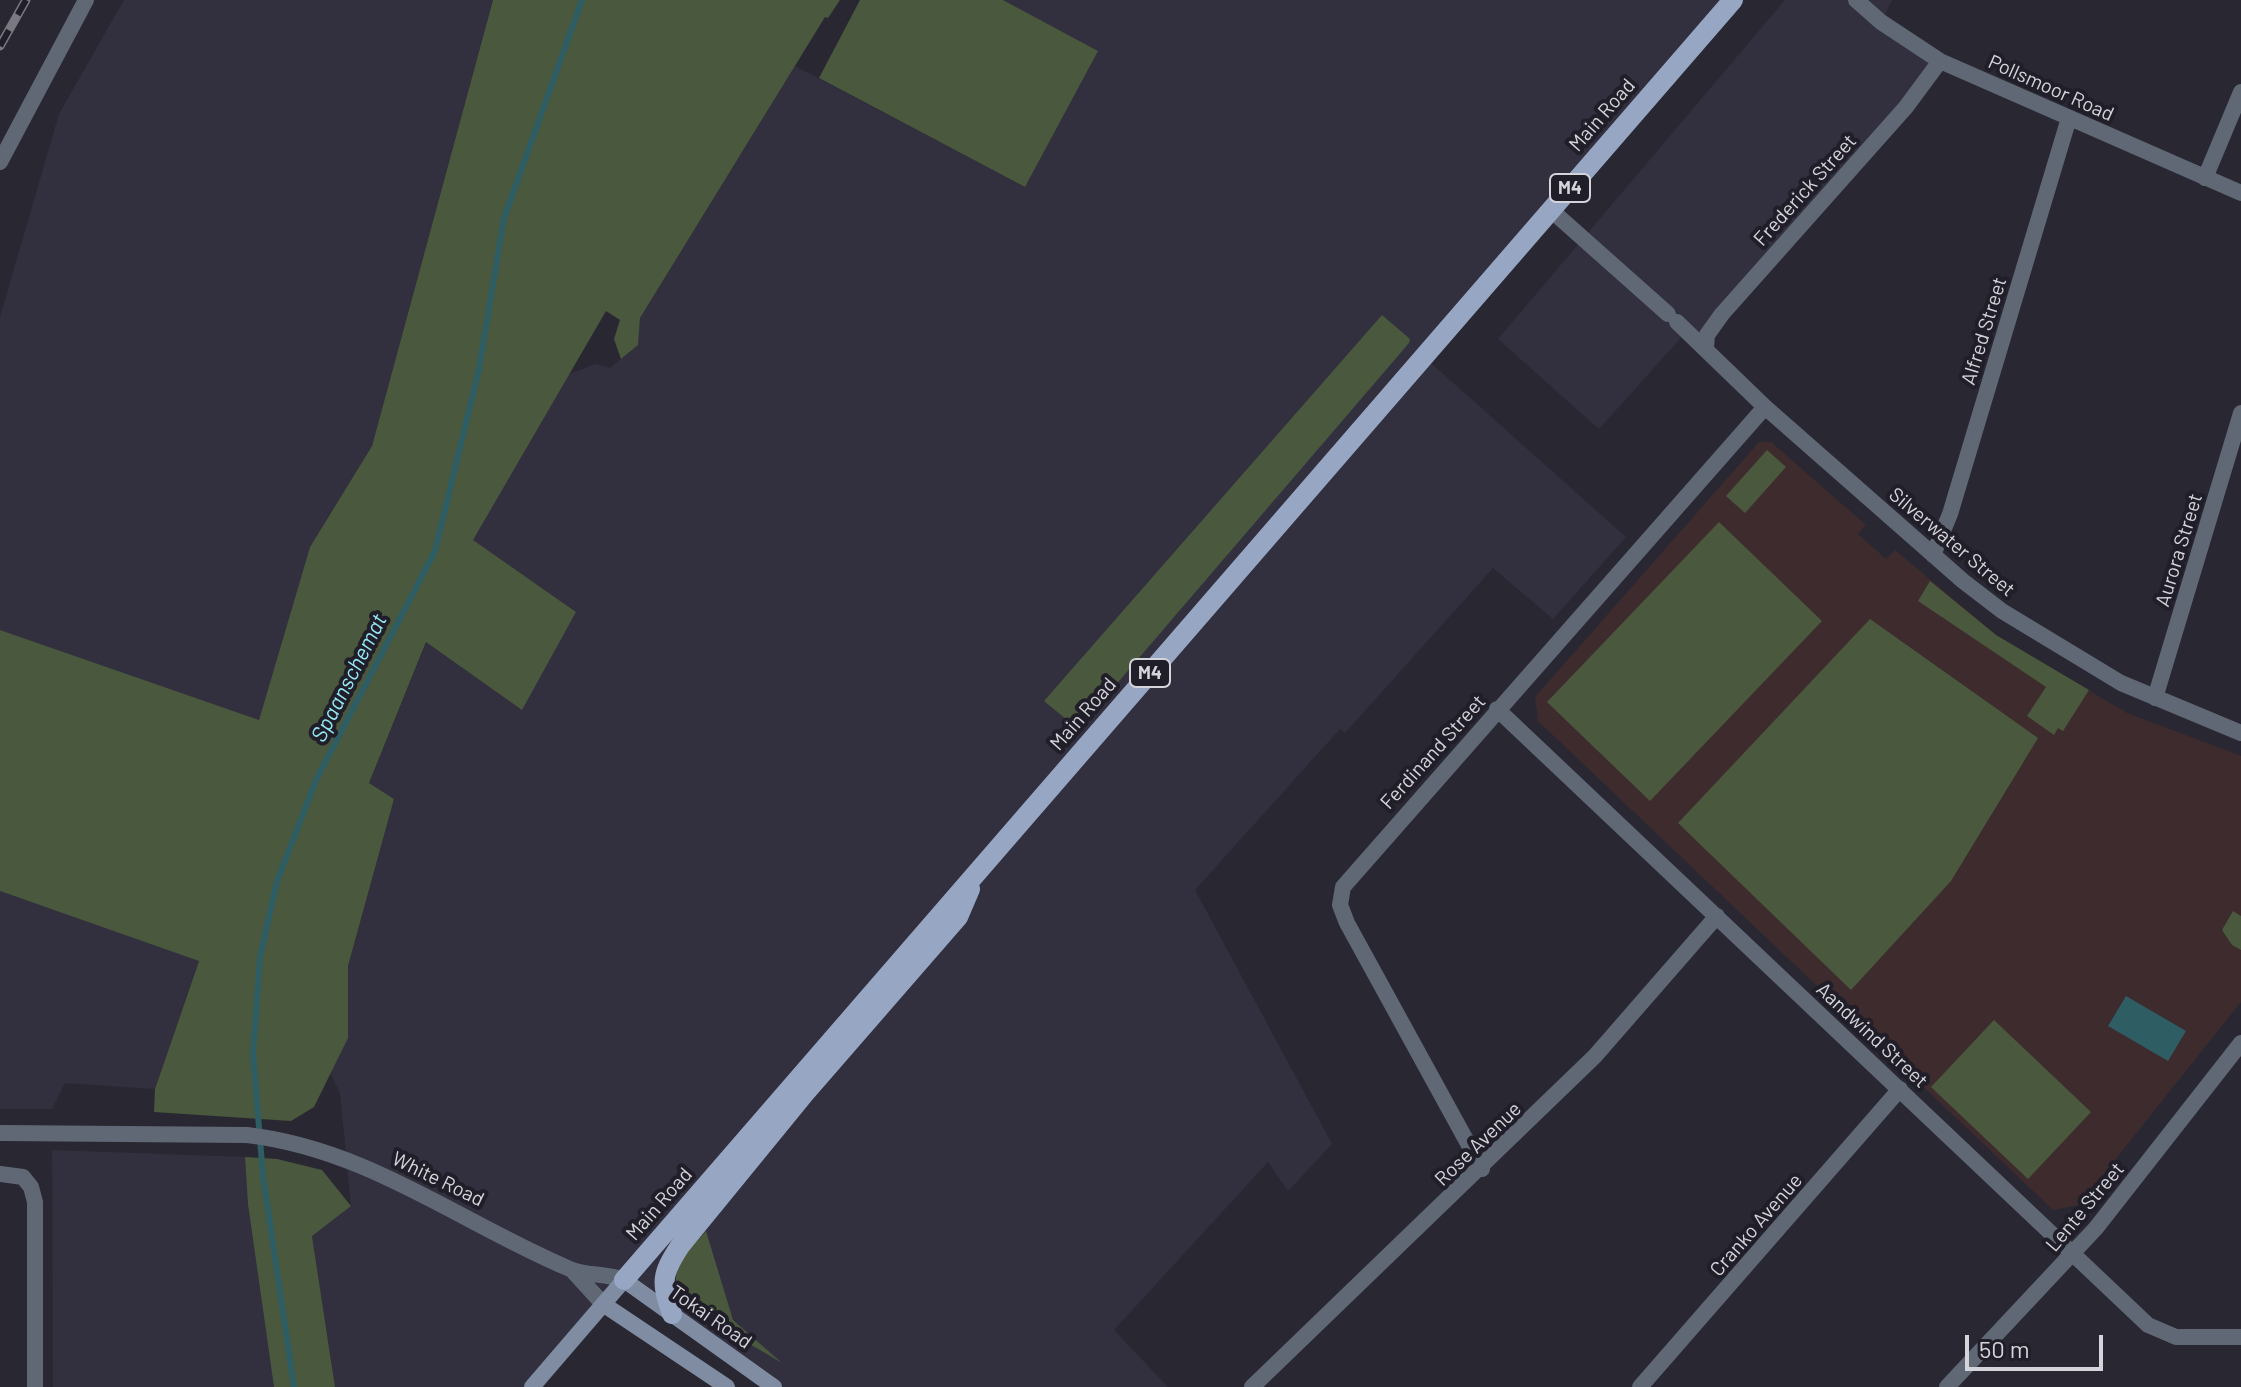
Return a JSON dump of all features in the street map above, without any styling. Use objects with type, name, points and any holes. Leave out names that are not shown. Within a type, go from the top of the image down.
[{"type":"main road","name":"Main Road","points":[[532,1387],[1733,0]]},
{"type":"main road","points":[[672,1314],[662,1287],[668,1264],[680,1246],[805,1093],[958,917],[976,875]]},
{"type":"main road","name":"Tokai Road","points":[[624,1280],[774,1387]]},
{"type":"main road","points":[[603,1304],[727,1387]]},
{"type":"street","points":[[0,162],[86,0]]},
{"type":"street","name":"Pollsmoor Road","points":[[1856,0],[1881,22],[1940,61],[2241,193]]},
{"type":"street","name":"Frederick Street","points":[[1706,348],[1707,335],[1722,314],[1906,107],[1940,61]]},
{"type":"street","points":[[2205,178],[2241,92]]},
{"type":"street","name":"Alfred Street","points":[[1933,555],[1950,514],[2069,118]]},
{"type":"street","name":"Silverwater Street","points":[[1551,210],[1706,348],[1717,363],[1765,407],[1933,555],[2002,611],[2042,638],[2155,698],[2241,733]]},
{"type":"street","name":"Ferdinand Street","points":[[1482,1169],[1347,923],[1340,896],[1350,875],[1765,407]]},
{"type":"street","name":"Aurora Street","points":[[2155,698],[2241,413]]},
{"type":"street","name":"Aandwind Street","points":[[1497,709],[2160,1333],[2176,1337],[2241,1337]]},
{"type":"street","name":"Rose Avenue","points":[[1252,1387],[1482,1169],[1595,1056],[1717,916]]},
{"type":"street","name":"Lente Street","points":[[1947,1387],[2073,1253],[2241,1043]]},
{"type":"street","name":"Cranko Avenue","points":[[1640,1387],[1900,1089]]},
{"type":"street","name":"White Road","points":[[0,1133],[247,1135],[279,1139],[356,1162],[573,1271],[624,1280]]},
{"type":"street","points":[[0,1174],[23,1177],[31,1187],[35,1202],[35,1387]]},
{"type":"street","name":"White Road","points":[[573,1271],[603,1304]]},
{"type":"shaded area","points":[[124,0],[493,0],[372,446],[310,547],[259,721],[0,630],[0,317],[59,114]]},
{"type":"shaded area","points":[[1003,0],[1733,0],[1423,356],[1626,537],[1553,619],[1493,568],[1345,733],[1340,729],[1195,890],[1332,1144],[1288,1191],[1268,1162],[1114,1330],[1168,1387],[774,1387],[624,1280],[532,1387],[335,1387],[312,1235],[351,1206],[340,1093],[329,1071],[348,1038],[348,966],[394,799],[369,783],[427,641],[521,709],[576,612],[472,540],[567,375],[595,364],[610,368],[638,345],[640,318],[795,66],[1025,187],[1097,51]]},
{"type":"shaded area","points":[[1785,0],[1892,0],[1881,23],[1940,61],[1707,335],[1688,330],[1599,429],[1498,339]]},
{"type":"shaded area","points":[[1759,442],[1771,442],[1866,525],[1858,534],[1886,559],[1895,550],[1996,635],[2127,713],[2241,756],[2241,1002],[2079,1205],[2053,1210],[1538,721],[1535,697]]},
{"type":"shaded area","points":[[0,891],[199,960],[155,1089],[65,1083],[52,1109],[0,1109]]},
{"type":"shaded area","points":[[52,1150],[246,1157],[282,1387],[53,1387]]},
{"type":"green space","points":[[493,0],[840,0],[828,18],[825,17],[640,318],[638,345],[621,359],[614,339],[620,320],[606,311],[473,540],[576,612],[522,710],[426,642],[369,783],[394,799],[348,966],[348,1038],[314,1107],[291,1121],[154,1112],[155,1089],[199,961],[0,891],[0,630],[259,720],[310,547],[372,446]]},
{"type":"green space","points":[[860,0],[1003,0],[1098,51],[1025,187],[819,78]]},
{"type":"green space","points":[[1382,315],[1410,339],[1409,343],[1078,729],[1044,701]]},
{"type":"green space","points":[[1767,450],[1786,467],[1745,513],[1726,496]]},
{"type":"green space","points":[[1719,522],[1822,621],[1650,801],[1547,702]]},
{"type":"green space","points":[[1930,581],[1996,635],[2089,690],[2063,731],[2058,728],[2054,735],[2027,716],[2046,687],[1918,601]]},
{"type":"green space","points":[[1870,619],[2038,738],[1951,881],[1851,990],[1678,823]]},
{"type":"green space","points":[[2233,911],[2241,916],[2241,950],[2232,945],[2222,930]]},
{"type":"green space","points":[[1994,1020],[2091,1112],[2028,1179],[1931,1087]]},
{"type":"green space","points":[[245,1157],[277,1159],[322,1170],[351,1206],[312,1236],[335,1387],[274,1387],[248,1204]]},
{"type":"green space","points":[[706,1231],[733,1320],[782,1363],[703,1314],[679,1289],[676,1278],[679,1265]]},
{"type":"water","points":[[2126,996],[2186,1031],[2168,1061],[2108,1026]]},
{"type":"waterway","name":"Spaanschemat","points":[[294,1387],[263,1176],[253,1054],[260,957],[277,881],[317,778],[435,551],[479,369],[504,218],[582,0]]},
{"type":"railway","points":[[0,46],[26,0]]}]
